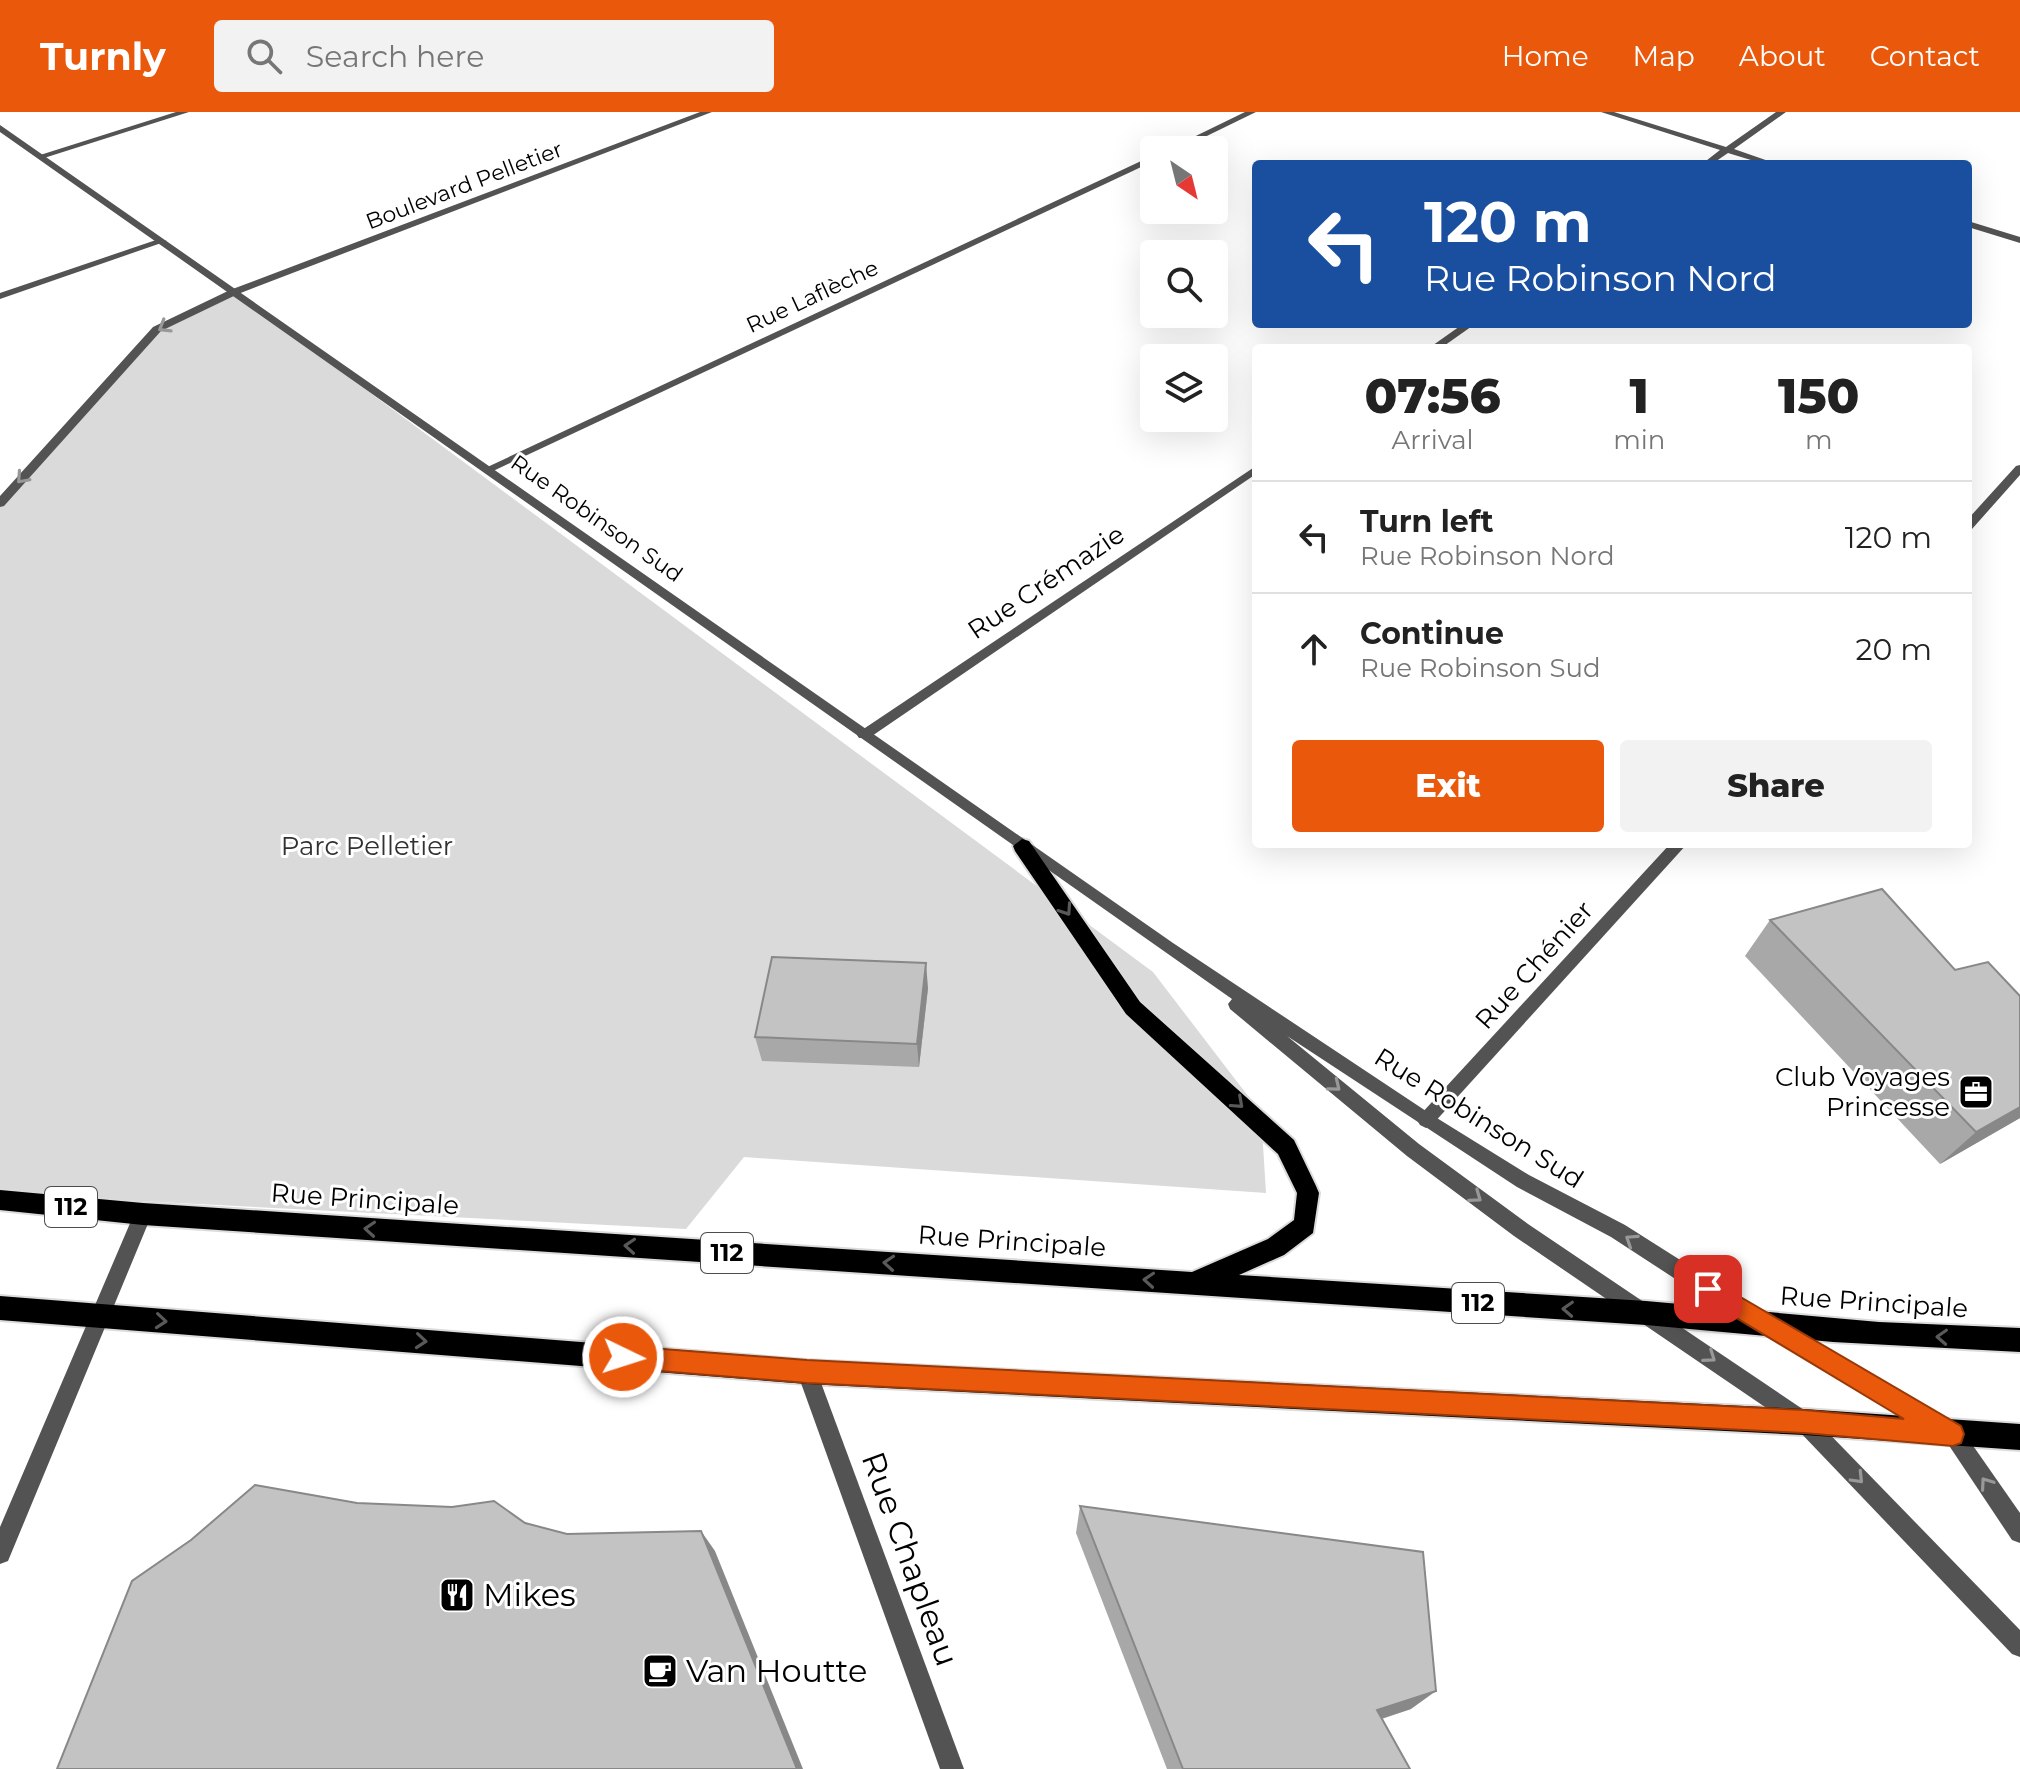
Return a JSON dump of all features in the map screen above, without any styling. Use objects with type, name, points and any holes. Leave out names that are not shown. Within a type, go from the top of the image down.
[{"type":"main road","points":[[1022,846],[1133,1008],[1286,1147],[1308,1193],[1305,1225],[1276,1247],[1194,1283]]},
{"type":"main road","name":"Rue Principale","points":[[0,1200],[143,1214],[1646,1313],[1768,1326],[2020,1340]]},
{"type":"main road","points":[[0,1308],[807,1372],[1804,1422],[2020,1437]]},
{"type":"street","points":[[41,156],[185,112]]},
{"type":"street","name":"Boulevard Pelletier","points":[[0,503],[157,329],[234,292],[708,112]]},
{"type":"street","points":[[1201,136],[1252,112]]},
{"type":"street","points":[[1605,112],[1760,160]]},
{"type":"street","points":[[1712,160],[1782,112]]},
{"type":"street","name":"Rue Robinson Sud","points":[[1,129],[1167,947],[1523,1181],[1618,1231],[1768,1326],[1953,1434]]},
{"type":"street","name":"Rue Laflèche","points":[[487,470],[1140,165]]},
{"type":"street","points":[[1972,225],[2020,240]]},
{"type":"street","points":[[0,296],[162,241]]},
{"type":"street","points":[[1440,344],[1464,328]]},
{"type":"street","points":[[1972,522],[2020,468]]},
{"type":"street","name":"Rue Crémazie","points":[[864,735],[1252,472]]},
{"type":"street","name":"Rue Chénier","points":[[1426,1120],[1675,848]]},
{"type":"street","name":"Rue Robinson Sud","points":[[1167,947],[1413,1150],[1521,1230],[1804,1422],[2020,1646]]},
{"type":"street","points":[[0,1553],[143,1214]]},
{"type":"street","name":"Rue Chapleau","points":[[807,1372],[952,1769]]},
{"type":"street","points":[[1953,1434],[2020,1532]]},
{"type":"green space","name":"Parc Pelletier","points":[[234,292],[1153,972],[1261,1113],[1266,1193],[744,1157],[686,1229],[0,1194],[0,502],[157,329]]},
{"type":"building","points":[[1882,889],[1955,970],[1988,962],[2020,996],[2020,1107],[1976,1132],[1770,920]]},
{"type":"building","points":[[772,957],[926,963],[917,1044],[755,1037]]},
{"type":"building","points":[[255,1485],[357,1503],[452,1507],[494,1501],[525,1523],[567,1534],[701,1531],[797,1769],[57,1769],[132,1581],[191,1540]]},
{"type":"building","points":[[1080,1506],[1423,1552],[1436,1691],[1377,1710],[1410,1769],[1183,1769]]},
{"type":"place","name":"Club Voyages Princesse","points":[[1976,1092]]},
{"type":"place","name":"Mikes","points":[[457,1595]]},
{"type":"place","name":"Van Houtte","points":[[660,1671]]},
{"type":"route","points":[[623,1357],[807,1372],[1804,1422],[1953,1434],[1708,1289]]}]
